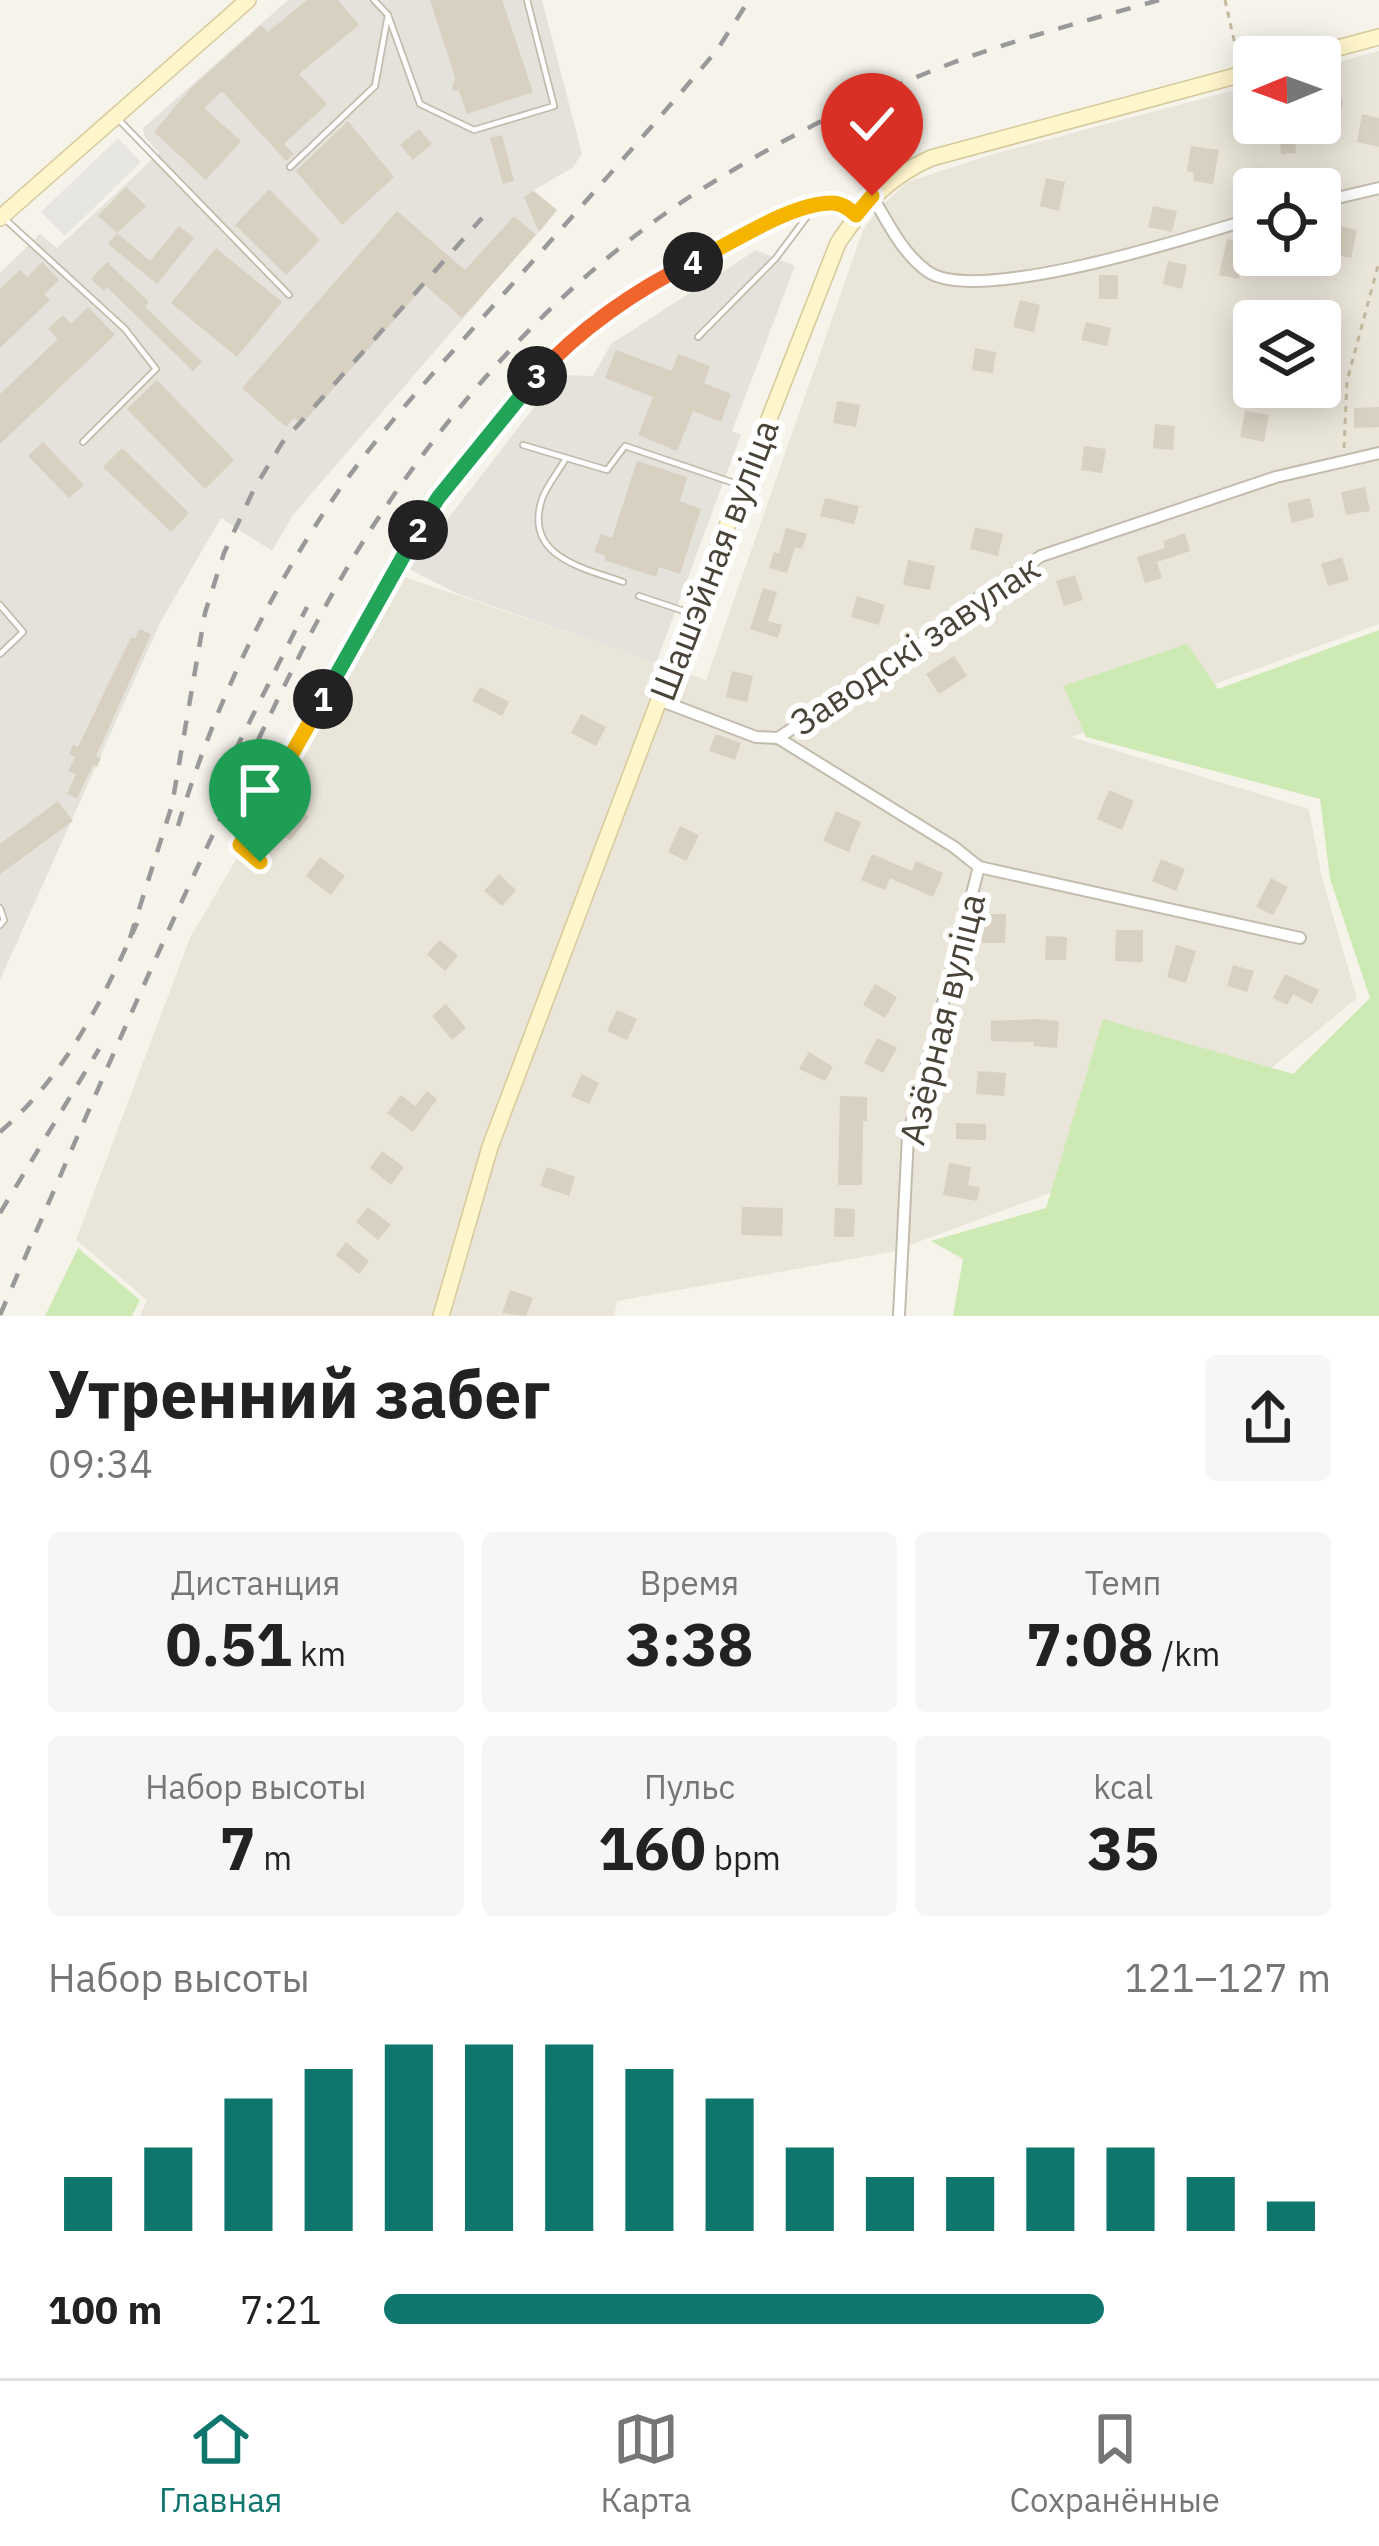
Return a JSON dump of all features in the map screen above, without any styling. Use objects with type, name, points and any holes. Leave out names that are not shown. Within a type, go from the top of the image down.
[{"type":"main road","points":[[1,218],[248,0]]},
{"type":"main road","points":[[1341,47],[1379,37]]},
{"type":"main road","name":"Шашэйная вуліца","points":[[441,1316],[490,1147],[838,243],[872,196],[898,173],[931,158],[1233,76]]},
{"type":"street","points":[[1341,197],[1379,188]]},
{"type":"street","points":[[872,196],[896,237],[928,273],[964,283],[996,283],[1233,224]]},
{"type":"street","name":"Заводскі завулак","points":[[659,700],[756,736],[778,738],[922,643],[958,612],[1041,556],[1343,459],[1379,453]]},
{"type":"street","name":"Азёрная вуліца","points":[[778,738],[979,867],[1300,938]]},
{"type":"street","name":"Азёрная вуліца","points":[[899,1315],[908,1136],[979,867]]},
{"type":"lane","points":[[374,0],[388,15],[420,104],[473,130],[554,106],[527,0]]},
{"type":"lane","points":[[290,167],[375,86],[388,15]]},
{"type":"lane","points":[[115,116],[289,295]]},
{"type":"lane","points":[[260,862],[240,845],[393,570],[438,498],[562,348],[671,273],[790,213],[842,204],[856,215]]},
{"type":"lane","points":[[698,338],[776,258],[815,206]]},
{"type":"lane","points":[[1,218],[125,329],[155,369],[83,442]]},
{"type":"lane","points":[[524,445],[607,470],[626,446],[743,485]]},
{"type":"lane","points":[[566,458],[542,501],[547,549],[562,561],[623,582]]},
{"type":"lane","points":[[639,596],[692,614]]},
{"type":"lane","points":[[0,605],[23,632],[0,654]]},
{"type":"lane","points":[[0,908],[4,920],[0,926]]},
{"type":"path","points":[[1225,0],[1236,36]]},
{"type":"path","points":[[1343,459],[1348,381],[1379,262]]},
{"type":"shaded area","points":[[288,0],[542,0],[582,154],[572,168],[534,190],[557,210],[293,515],[272,551],[221,518],[160,623],[0,980],[0,273],[40,234],[57,248],[159,153],[143,128]]},
{"type":"shaded area","points":[[1379,51],[1379,624],[1071,737],[1309,809],[1322,878],[1357,998],[1175,1147],[891,1252],[617,1301],[614,1316],[140,1316],[147,1300],[76,1240],[190,938],[396,574],[706,680],[863,230],[907,182],[993,154],[1233,91],[1233,144],[1341,144],[1341,61]]},
{"type":"shaded area","points":[[118,138],[141,162],[65,236],[41,212]]},
{"type":"shaded area","points":[[756,250],[795,266],[732,431],[741,435],[656,663],[458,594],[409,569],[559,375],[593,376],[611,344]]},
{"type":"green space","points":[[1379,630],[1379,1316],[953,1316],[963,1259],[931,1241],[1046,1208],[1103,1019],[1293,1074],[1370,998],[1330,879],[1320,799],[1086,737],[1063,686],[1187,644],[1218,689]]},
{"type":"green space","points":[[78,1248],[140,1300],[132,1316],[45,1316]]},
{"type":"building","points":[[307,0],[338,0],[359,25],[299,74],[327,104],[284,144],[294,154],[286,161],[222,91],[204,108],[241,141],[206,180],[154,132],[191,88],[261,25],[268,32]]},
{"type":"building","points":[[430,0],[502,0],[533,92],[467,114],[459,91],[452,90],[455,77]]},
{"type":"building","points":[[1362,114],[1379,118],[1379,147],[1357,142]]},
{"type":"building","points":[[348,121],[394,177],[342,225],[296,171]]},
{"type":"building","points":[[419,129],[432,144],[413,160],[400,145]]},
{"type":"building","points":[[502,135],[514,181],[503,184],[490,138]]},
{"type":"building","points":[[1280,144],[1295,144],[1296,153],[1281,154]]},
{"type":"building","points":[[1191,146],[1219,150],[1213,184],[1193,181],[1194,173],[1187,171]]},
{"type":"building","points":[[1046,178],[1065,182],[1059,211],[1040,206]]},
{"type":"building","points":[[126,187],[146,206],[117,233],[98,216]]},
{"type":"building","points":[[269,189],[320,240],[286,275],[235,225]]},
{"type":"building","points":[[533,191],[557,210],[539,232],[524,197]]},
{"type":"building","points":[[1153,206],[1177,211],[1172,232],[1148,227]]},
{"type":"building","points":[[397,211],[465,270],[514,216],[536,235],[462,318],[425,285],[302,424],[294,418],[286,427],[242,388]]},
{"type":"building","points":[[179,226],[194,238],[157,284],[108,244],[117,233],[150,261]]},
{"type":"building","points":[[1341,227],[1357,230],[1351,258],[1341,256]]},
{"type":"building","points":[[1227,239],[1233,240],[1233,276],[1239,279],[1219,275]]},
{"type":"building","points":[[216,248],[282,302],[237,357],[171,303]]},
{"type":"building","points":[[1168,261],[1187,265],[1182,289],[1163,284]]},
{"type":"building","points":[[42,262],[59,280],[44,294],[50,300],[0,348],[0,289],[20,270],[27,277]]},
{"type":"building","points":[[107,262],[202,362],[193,371],[107,287],[104,291],[91,279]]},
{"type":"building","points":[[1099,275],[1118,275],[1118,299],[1099,299]]},
{"type":"building","points":[[1020,300],[1040,305],[1034,332],[1013,327]]},
{"type":"building","points":[[88,307],[115,335],[0,444],[0,394],[58,339],[48,329],[63,315],[71,324]]},
{"type":"building","points":[[1086,322],[1111,328],[1107,346],[1081,340]]},
{"type":"building","points":[[975,348],[996,352],[993,373],[972,370]]},
{"type":"building","points":[[616,350],[672,371],[678,354],[710,366],[704,383],[731,394],[721,422],[693,411],[677,451],[638,435],[653,397],[605,378]]},
{"type":"building","points":[[157,380],[234,460],[205,489],[127,409]]},
{"type":"building","points":[[837,401],[860,405],[856,427],[833,423]]},
{"type":"building","points":[[1379,407],[1379,427],[1354,428],[1354,408]]},
{"type":"building","points":[[1245,411],[1269,415],[1264,442],[1240,437]]},
{"type":"building","points":[[1155,424],[1175,426],[1173,450],[1153,448]]},
{"type":"building","points":[[43,442],[84,485],[69,498],[28,456]]},
{"type":"building","points":[[1084,446],[1106,449],[1102,473],[1081,470]]},
{"type":"building","points":[[122,448],[189,513],[171,532],[103,467]]},
{"type":"building","points":[[637,461],[687,477],[680,501],[701,509],[680,574],[659,567],[656,577],[604,560],[606,556],[594,552],[601,534],[612,538]]},
{"type":"building","points":[[1365,487],[1370,511],[1346,515],[1341,492]]},
{"type":"building","points":[[825,498],[859,506],[854,524],[820,516]]},
{"type":"building","points":[[1310,498],[1314,517],[1292,523],[1287,503]]},
{"type":"building","points":[[975,527],[1003,534],[998,556],[970,549]]},
{"type":"building","points":[[786,528],[807,534],[802,549],[795,547],[787,573],[769,568],[774,552],[779,554]]},
{"type":"building","points":[[1185,533],[1190,551],[1157,562],[1162,578],[1145,583],[1137,557],[1165,548],[1163,541]]},
{"type":"building","points":[[1342,557],[1349,580],[1328,586],[1321,564]]},
{"type":"building","points":[[908,560],[935,566],[930,590],[903,585]]},
{"type":"building","points":[[1075,575],[1083,600],[1064,606],[1056,581]]},
{"type":"building","points":[[763,588],[777,592],[768,621],[782,625],[778,638],[750,629]]},
{"type":"building","points":[[857,596],[885,605],[879,625],[851,617]]},
{"type":"building","points":[[139,629],[151,634],[96,756],[101,758],[77,798],[67,794],[76,774],[68,771],[75,757],[69,754],[73,745],[78,747]]},
{"type":"building","points":[[954,656],[967,676],[939,694],[926,674]]},
{"type":"building","points":[[732,671],[753,676],[747,702],[726,697]]},
{"type":"building","points":[[480,687],[509,702],[502,716],[472,701]]},
{"type":"building","points":[[581,714],[606,727],[596,746],[571,733]]},
{"type":"building","points":[[716,734],[741,743],[735,760],[709,751]]},
{"type":"building","points":[[1109,790],[1134,801],[1122,830],[1097,819]]},
{"type":"building","points":[[58,801],[73,821],[0,874],[0,844]]},
{"type":"building","points":[[288,801],[309,817],[290,841],[270,825]]},
{"type":"building","points":[[836,811],[861,822],[849,852],[823,841]]},
{"type":"building","points":[[680,826],[699,835],[686,861],[668,852]]},
{"type":"building","points":[[872,854],[912,871],[916,861],[943,873],[933,897],[890,878],[885,890],[861,880]]},
{"type":"building","points":[[320,857],[345,876],[331,895],[306,876]]},
{"type":"building","points":[[1161,859],[1185,869],[1176,891],[1152,881]]},
{"type":"building","points":[[499,874],[516,890],[502,906],[484,891]]},
{"type":"building","points":[[1271,878],[1288,887],[1273,915],[1256,907]]},
{"type":"building","points":[[982,914],[1006,914],[1005,943],[982,943]]},
{"type":"building","points":[[1116,930],[1143,930],[1143,962],[1115,961]]},
{"type":"building","points":[[1046,936],[1067,937],[1066,960],[1045,960]]},
{"type":"building","points":[[440,940],[458,956],[445,971],[427,954]]},
{"type":"building","points":[[1176,945],[1196,951],[1186,983],[1167,977]]},
{"type":"building","points":[[1233,965],[1254,971],[1247,992],[1227,986]]},
{"type":"building","points":[[1285,974],[1319,990],[1312,1004],[1293,994],[1287,1005],[1273,998]]},
{"type":"building","points":[[875,984],[897,997],[885,1018],[863,1005]]},
{"type":"building","points":[[446,1004],[466,1028],[452,1040],[432,1016]]},
{"type":"building","points":[[617,1010],[637,1019],[627,1040],[607,1031]]},
{"type":"building","points":[[991,1021],[1059,1021],[1057,1048],[991,1041]]},
{"type":"building","points":[[877,1038],[897,1048],[883,1073],[864,1063]]},
{"type":"building","points":[[809,1052],[833,1067],[825,1081],[799,1069]]},
{"type":"building","points":[[978,1071],[1006,1073],[1004,1096],[976,1094]]},
{"type":"building","points":[[582,1074],[599,1083],[589,1104],[571,1096]]},
{"type":"building","points":[[427,1091],[437,1099],[413,1132],[387,1113],[401,1095],[415,1106]]},
{"type":"building","points":[[840,1096],[867,1097],[862,1185],[838,1185]]},
{"type":"building","points":[[956,1123],[986,1124],[986,1140],[956,1139]]},
{"type":"building","points":[[382,1151],[404,1167],[391,1185],[370,1168]]},
{"type":"building","points":[[949,1163],[971,1167],[968,1185],[980,1187],[977,1201],[943,1195]]},
{"type":"building","points":[[547,1167],[575,1177],[569,1196],[540,1186]]},
{"type":"building","points":[[368,1207],[391,1225],[378,1240],[356,1222]]},
{"type":"building","points":[[742,1207],[783,1208],[782,1236],[741,1235]]},
{"type":"building","points":[[835,1208],[855,1209],[854,1237],[834,1237]]},
{"type":"building","points":[[346,1242],[369,1261],[359,1274],[336,1255]]},
{"type":"building","points":[[510,1290],[533,1298],[526,1316],[502,1313]]},
{"type":"railway","points":[[178,826],[244,655],[286,574],[335,496],[411,398],[717,50],[749,0]]},
{"type":"railway","points":[[0,1315],[167,933],[316,624],[377,520],[486,376],[571,289],[617,250],[767,150],[957,61],[1159,0]]},
{"type":"railway","points":[[130,938],[172,805],[205,613],[224,553],[254,489],[282,443],[482,218]]},
{"type":"railway","points":[[235,751],[307,607]]},
{"type":"railway","points":[[0,1132],[63,1062],[137,923]]},
{"type":"railway","points":[[0,1213],[99,1049]]},
{"type":"route","points":[[260,862],[240,845],[393,570],[438,498],[562,348],[671,273],[790,213],[832,202],[856,215],[872,196]]}]
